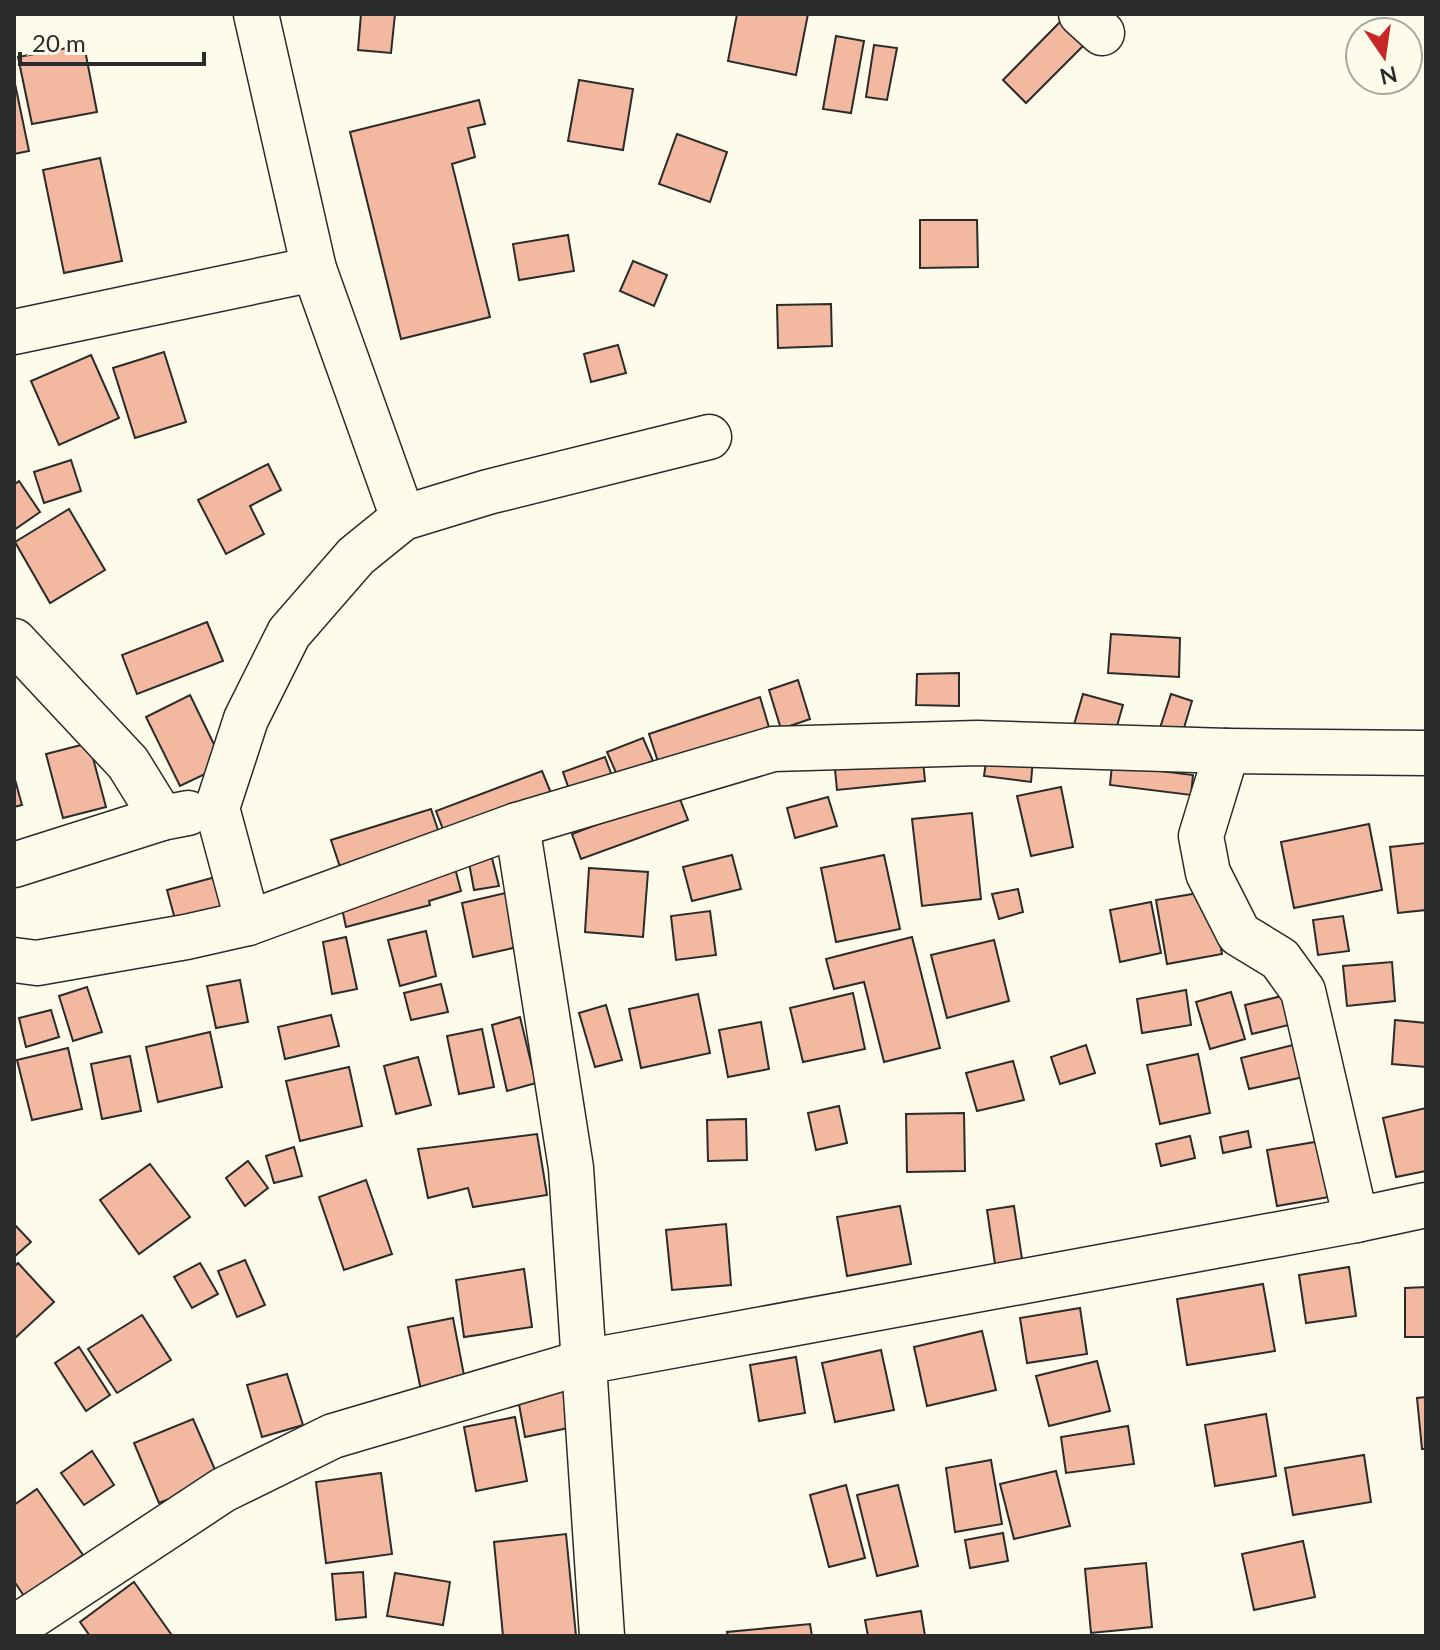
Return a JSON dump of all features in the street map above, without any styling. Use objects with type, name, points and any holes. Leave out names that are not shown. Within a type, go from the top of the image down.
[{"type":"street","points":[[256,14],[314,269],[403,518]]},
{"type":"street","points":[[14,332],[314,269]]},
{"type":"street","points":[[248,923],[217,808],[246,719],[289,633],[356,556],[403,518],[488,492],[709,437]]},
{"type":"street","points":[[14,641],[128,763],[162,818]]},
{"type":"street","points":[[14,960],[37,963],[248,923],[517,825],[773,749],[977,743],[1227,751],[1426,753]]},
{"type":"street","points":[[14,1628],[223,1490],[333,1436],[584,1362],[1401,1218],[1303,991],[1280,959],[1239,934],[1208,873],[1201,836],[1227,751]]},
{"type":"street","points":[[14,865],[162,818],[217,808]]},
{"type":"street","points":[[517,825],[571,1168],[602,1636]]},
{"type":"building","points":[[361,14],[395,14],[391,53],[358,50]]},
{"type":"building","points":[[737,14],[808,14],[796,75],[728,61]]},
{"type":"building","points":[[1061,21],[1085,44],[1026,103],[1003,80]]},
{"type":"building","points":[[836,36],[864,41],[851,113],[823,109]]},
{"type":"building","points":[[84,45],[97,112],[32,124],[18,57]]},
{"type":"building","points":[[874,45],[897,48],[887,100],[866,97]]},
{"type":"building","points":[[14,79],[29,151],[14,154]]},
{"type":"building","points":[[579,80],[633,89],[623,150],[568,141]]},
{"type":"building","points":[[479,100],[485,124],[468,128],[475,157],[452,164],[490,317],[401,339],[350,132]]},
{"type":"building","points":[[677,134],[727,152],[710,202],[659,184]]},
{"type":"building","points":[[100,158],[122,261],[64,273],[43,170]]},
{"type":"building","points":[[920,220],[977,220],[978,267],[920,268]]},
{"type":"building","points":[[568,235],[574,271],[519,280],[513,244]]},
{"type":"building","points":[[633,261],[667,275],[654,306],[620,291]]},
{"type":"building","points":[[831,304],[832,346],[778,348],[777,305]]},
{"type":"building","points":[[618,345],[626,373],[591,382],[584,354]]},
{"type":"building","points":[[164,352],[186,422],[135,438],[113,368]]},
{"type":"building","points":[[91,355],[119,418],[59,445],[31,381]]},
{"type":"building","points":[[71,460],[81,491],[44,503],[34,472]]},
{"type":"building","points":[[268,464],[281,490],[250,506],[264,534],[226,554],[198,500]]},
{"type":"building","points":[[19,481],[40,512],[14,530],[14,485]]},
{"type":"building","points":[[69,509],[105,570],[50,603],[15,542]]},
{"type":"building","points":[[207,622],[223,661],[137,694],[122,655]]},
{"type":"building","points":[[1111,634],[1180,638],[1179,677],[1108,673]]},
{"type":"building","points":[[959,673],[959,706],[916,705],[917,674]]},
{"type":"building","points":[[798,680],[810,719],[781,729],[769,690]]},
{"type":"building","points":[[1083,694],[1123,705],[1113,740],[1073,728]]},
{"type":"building","points":[[1171,694],[1192,701],[1181,738],[1159,731]]},
{"type":"building","points":[[190,695],[224,765],[180,786],[146,717]]},
{"type":"building","points":[[760,697],[771,734],[661,771],[649,734]]},
{"type":"building","points":[[643,738],[653,761],[617,775],[607,752]]},
{"type":"building","points":[[89,743],[106,807],[63,818],[46,754]]},
{"type":"building","points":[[922,750],[925,781],[837,790],[834,759]]},
{"type":"building","points":[[987,754],[1033,759],[1031,782],[984,776]]},
{"type":"building","points":[[605,757],[615,784],[572,798],[563,772]]},
{"type":"building","points":[[1112,765],[1193,775],[1191,795],[1110,785]]},
{"type":"building","points":[[542,771],[553,798],[446,837],[436,811]]},
{"type":"building","points":[[14,776],[22,805],[14,807]]},
{"type":"building","points":[[1061,787],[1073,847],[1031,856],[1017,796]]},
{"type":"building","points":[[678,794],[688,820],[581,859],[572,834]]},
{"type":"building","points":[[828,797],[837,826],[795,838],[787,808]]},
{"type":"building","points":[[431,809],[441,839],[341,870],[331,840]]},
{"type":"building","points":[[972,813],[981,899],[922,906],[912,819]]},
{"type":"building","points":[[1369,824],[1382,890],[1294,908],[1281,842]]},
{"type":"building","points":[[1426,843],[1426,910],[1398,913],[1390,847]]},
{"type":"building","points":[[732,855],[741,889],[692,901],[683,867]]},
{"type":"building","points":[[884,855],[900,929],[836,942],[821,868]]},
{"type":"building","points":[[492,858],[499,886],[474,890],[469,863]]},
{"type":"building","points":[[455,868],[461,891],[429,901],[430,905],[346,927],[341,904]]},
{"type":"building","points":[[589,868],[648,872],[643,937],[585,932]]},
{"type":"building","points":[[223,875],[233,916],[178,930],[167,890]]},
{"type":"building","points":[[1018,889],[1023,912],[999,919],[992,894]]},
{"type":"building","points":[[1211,891],[1222,954],[1167,964],[1156,900]]},
{"type":"building","points":[[510,892],[522,946],[473,957],[462,903]]},
{"type":"building","points":[[1151,902],[1161,953],[1120,962],[1110,910]]},
{"type":"building","points":[[710,911],[716,955],[676,960],[671,916]]},
{"type":"building","points":[[1343,916],[1349,951],[1318,955],[1313,920]]},
{"type":"building","points":[[426,931],[436,976],[400,986],[388,940]]},
{"type":"building","points":[[346,937],[357,989],[332,994],[323,942]]},
{"type":"building","points":[[912,937],[940,1048],[884,1062],[864,982],[834,989],[826,959]]},
{"type":"building","points":[[994,940],[1009,1001],[947,1018],[931,955]]},
{"type":"building","points":[[1392,962],[1395,1001],[1347,1006],[1343,966]]},
{"type":"building","points":[[240,980],[248,1022],[216,1028],[207,986]]},
{"type":"building","points":[[441,984],[448,1012],[411,1020],[404,993]]},
{"type":"building","points":[[87,987],[102,1032],[73,1041],[59,996]]},
{"type":"building","points":[[1186,990],[1191,1025],[1142,1033],[1137,999]]},
{"type":"building","points":[[1231,992],[1245,1039],[1210,1049],[1196,1002]]},
{"type":"building","points":[[853,993],[865,1049],[803,1062],[790,1008]]},
{"type":"building","points":[[1294,993],[1301,1022],[1252,1034],[1245,1005]]},
{"type":"building","points":[[698,994],[710,1053],[641,1068],[629,1009]]},
{"type":"building","points":[[606,1005],[622,1060],[595,1067],[579,1013]]},
{"type":"building","points":[[51,1010],[59,1037],[26,1047],[19,1018]]},
{"type":"building","points":[[331,1015],[339,1046],[285,1059],[278,1027]]},
{"type":"building","points":[[520,1017],[536,1083],[507,1091],[492,1025]]},
{"type":"building","points":[[1395,1020],[1426,1023],[1426,1067],[1392,1064]]},
{"type":"building","points":[[761,1022],[769,1069],[728,1077],[719,1030]]},
{"type":"building","points":[[482,1029],[494,1087],[459,1094],[447,1036]]},
{"type":"building","points":[[210,1032],[222,1087],[158,1102],[146,1047]]},
{"type":"building","points":[[1301,1043],[1308,1076],[1249,1089],[1241,1058]]},
{"type":"building","points":[[1086,1045],[1095,1073],[1060,1084],[1051,1057]]},
{"type":"building","points":[[68,1048],[82,1109],[32,1120],[17,1060]]},
{"type":"building","points":[[1198,1054],[1210,1113],[1160,1124],[1147,1065]]},
{"type":"building","points":[[130,1056],[141,1111],[102,1119],[91,1064]]},
{"type":"building","points":[[418,1057],[431,1105],[396,1114],[384,1066]]},
{"type":"building","points":[[1013,1061],[1024,1100],[977,1111],[966,1073]]},
{"type":"building","points":[[349,1067],[362,1126],[300,1141],[286,1081]]},
{"type":"building","points":[[839,1106],[847,1143],[816,1150],[808,1113]]},
{"type":"building","points":[[1426,1108],[1426,1171],[1396,1177],[1383,1118]]},
{"type":"building","points":[[964,1113],[965,1171],[907,1172],[906,1114]]},
{"type":"building","points":[[746,1119],[747,1160],[708,1161],[707,1120]]},
{"type":"building","points":[[1248,1131],[1251,1147],[1223,1153],[1220,1137]]},
{"type":"building","points":[[537,1134],[547,1195],[473,1207],[468,1188],[428,1198],[418,1149]]},
{"type":"building","points":[[1190,1136],[1195,1158],[1161,1166],[1156,1144]]},
{"type":"building","points":[[1321,1141],[1329,1197],[1277,1206],[1267,1150]]},
{"type":"building","points":[[294,1147],[302,1176],[274,1183],[266,1156]]},
{"type":"building","points":[[248,1161],[268,1188],[245,1206],[226,1178]]},
{"type":"building","points":[[150,1164],[190,1217],[139,1254],[100,1200]]},
{"type":"building","points":[[366,1180],[392,1254],[344,1270],[319,1197]]},
{"type":"building","points":[[900,1206],[911,1264],[847,1276],[837,1217]]},
{"type":"building","points":[[1014,1206],[1025,1279],[998,1284],[987,1210]]},
{"type":"building","points":[[14,1224],[31,1242],[14,1257]]},
{"type":"building","points":[[726,1224],[731,1285],[672,1290],[666,1230]]},
{"type":"building","points":[[245,1260],[265,1305],[237,1317],[218,1271]]},
{"type":"building","points":[[18,1263],[54,1302],[14,1339],[14,1267]]},
{"type":"building","points":[[200,1263],[218,1294],[192,1308],[174,1277]]},
{"type":"building","points":[[1349,1267],[1356,1316],[1306,1323],[1299,1275]]},
{"type":"building","points":[[524,1269],[532,1327],[464,1337],[456,1280]]},
{"type":"building","points":[[1263,1284],[1275,1351],[1187,1365],[1177,1299]]},
{"type":"building","points":[[1426,1287],[1426,1337],[1405,1337],[1405,1288]]},
{"type":"building","points":[[1080,1308],[1087,1354],[1027,1363],[1020,1318]]},
{"type":"building","points":[[142,1315],[171,1360],[117,1393],[88,1349]]},
{"type":"building","points":[[453,1318],[467,1391],[423,1400],[408,1327]]},
{"type":"building","points":[[982,1331],[996,1390],[927,1406],[914,1347]]},
{"type":"building","points":[[79,1347],[110,1395],[86,1411],[55,1363]]},
{"type":"building","points":[[881,1350],[894,1410],[835,1422],[822,1363]]},
{"type":"building","points":[[796,1357],[805,1413],[759,1421],[750,1365]]},
{"type":"building","points":[[1097,1361],[1110,1411],[1049,1426],[1036,1376]]},
{"type":"building","points":[[287,1374],[303,1425],[262,1437],[247,1385]]},
{"type":"building","points":[[571,1388],[578,1426],[525,1437],[518,1399]]},
{"type":"building","points":[[1426,1397],[1426,1449],[1422,1449],[1417,1398]]},
{"type":"building","points":[[1266,1414],[1276,1476],[1215,1486],[1205,1425]]},
{"type":"building","points":[[515,1417],[527,1481],[476,1491],[464,1427]]},
{"type":"building","points":[[193,1419],[219,1479],[159,1503],[134,1443]]},
{"type":"building","points":[[1128,1426],[1134,1464],[1066,1473],[1061,1437]]},
{"type":"building","points":[[92,1451],[114,1485],[84,1505],[61,1473]]},
{"type":"building","points":[[1364,1455],[1371,1502],[1293,1515],[1285,1468]]},
{"type":"building","points":[[991,1460],[1002,1524],[955,1532],[946,1468]]},
{"type":"building","points":[[1056,1471],[1070,1526],[1014,1539],[1000,1484]]},
{"type":"building","points":[[381,1473],[392,1554],[326,1563],[316,1482]]},
{"type":"building","points":[[846,1485],[865,1558],[829,1567],[810,1495]]},
{"type":"building","points":[[898,1485],[918,1566],[877,1576],[857,1495]]},
{"type":"building","points":[[37,1489],[83,1555],[24,1596],[14,1581],[14,1505]]},
{"type":"building","points":[[1003,1533],[1008,1561],[970,1568],[965,1540]]},
{"type":"building","points":[[566,1534],[576,1636],[503,1636],[494,1542]]},
{"type":"building","points":[[1303,1541],[1315,1597],[1254,1610],[1242,1554]]},
{"type":"building","points":[[1146,1563],[1152,1627],[1091,1633],[1085,1569]]},
{"type":"building","points":[[363,1572],[366,1617],[336,1620],[332,1574]]},
{"type":"building","points":[[395,1573],[450,1582],[443,1625],[387,1616]]},
{"type":"building","points":[[134,1582],[171,1634],[90,1636],[80,1622]]},
{"type":"building","points":[[921,1611],[925,1636],[868,1636],[865,1620]]},
{"type":"building","points":[[810,1624],[812,1636],[728,1636],[727,1632]]}]
